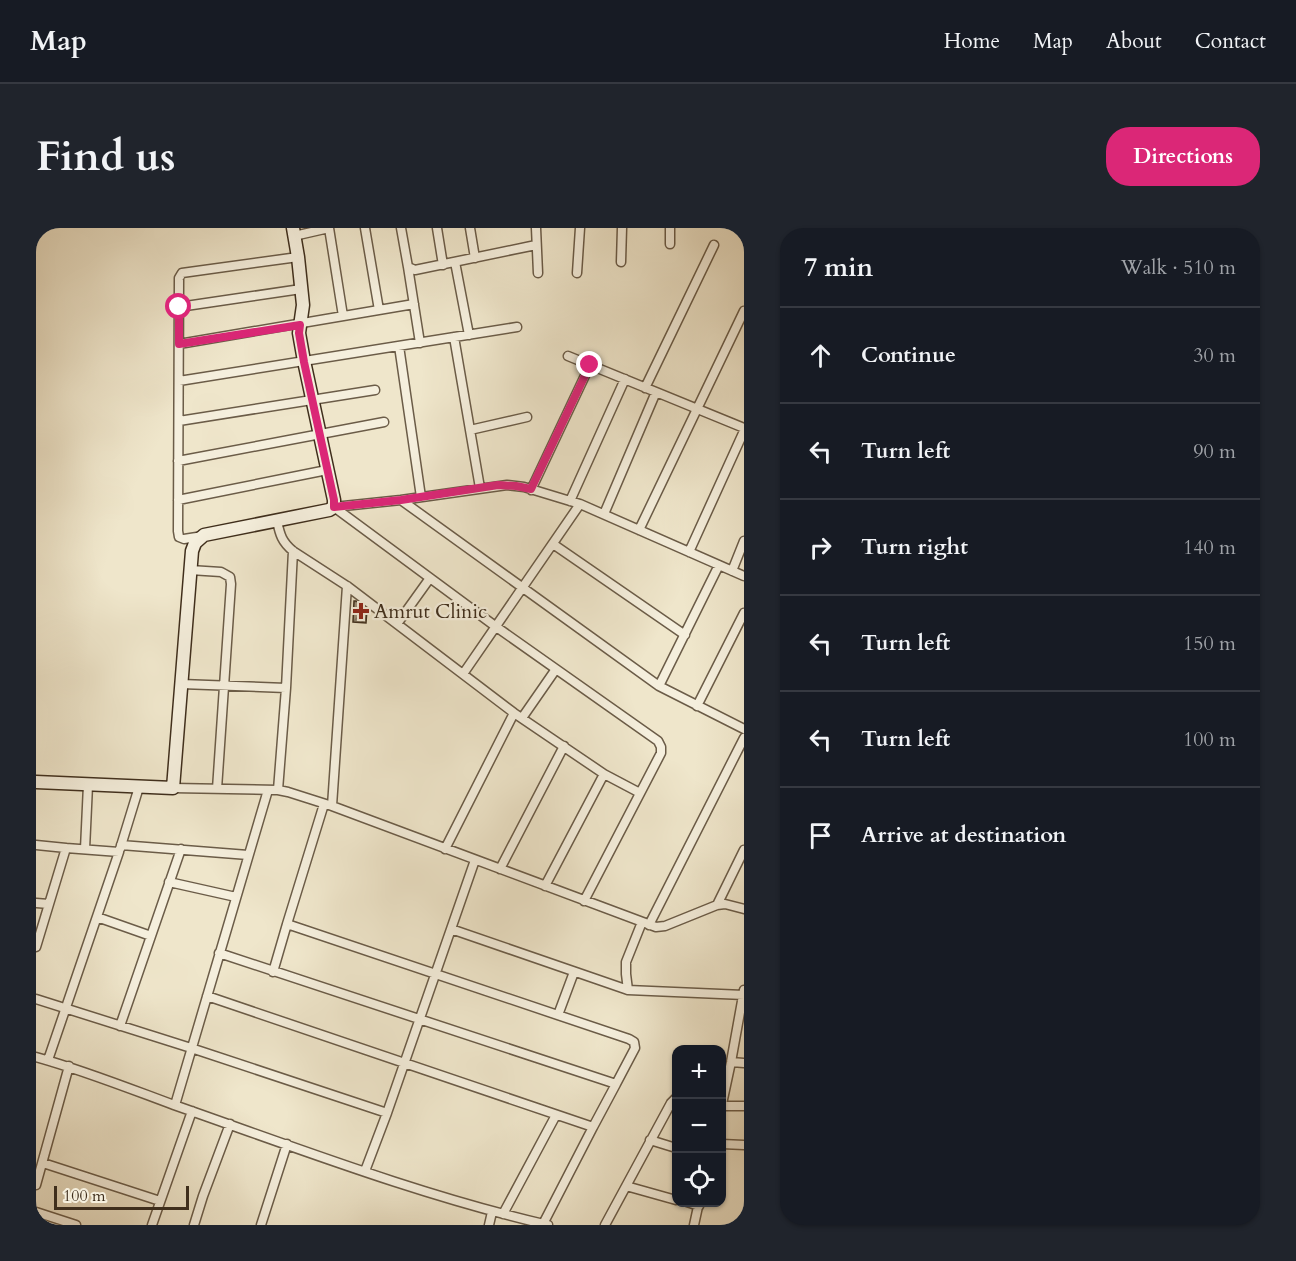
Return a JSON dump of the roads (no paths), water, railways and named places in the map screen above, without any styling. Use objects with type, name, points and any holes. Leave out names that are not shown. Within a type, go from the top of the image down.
[{"type":"street","points":[[334,507],[299,333],[303,314],[302,289],[294,232],[329,228],[343,316]]},
{"type":"street","points":[[365,228],[379,310]]},
{"type":"street","points":[[401,228],[420,343]]},
{"type":"street","points":[[437,228],[443,265]]},
{"type":"street","points":[[470,228],[475,258]]},
{"type":"street","points":[[536,228],[538,273]]},
{"type":"street","points":[[578,273],[580,228]]},
{"type":"street","points":[[621,262],[622,228]]},
{"type":"street","points":[[670,228],[670,244]]},
{"type":"street","points":[[408,267],[415,270],[536,245]]},
{"type":"street","points":[[645,387],[714,245]]},
{"type":"street","points":[[298,257],[182,273],[179,278],[179,537],[184,539],[204,536],[329,510],[334,507],[507,485],[531,489],[580,504],[744,576]]},
{"type":"street","points":[[455,262],[469,334]]},
{"type":"street","points":[[179,307],[302,289]]},
{"type":"street","points":[[179,344],[414,304]]},
{"type":"street","points":[[639,530],[744,311]]},
{"type":"street","points":[[179,381],[517,327]]},
{"type":"street","points":[[454,337],[480,488]]},
{"type":"street","points":[[399,346],[421,496]]},
{"type":"street","points":[[568,356],[744,429],[688,552]]},
{"type":"street","points":[[531,489],[590,365]]},
{"type":"street","points":[[570,501],[625,379]]},
{"type":"street","points":[[179,421],[375,390]]},
{"type":"street","points":[[604,514],[656,392]]},
{"type":"street","points":[[470,430],[527,417]]},
{"type":"street","points":[[178,461],[384,422]]},
{"type":"street","points":[[178,500],[327,470]]},
{"type":"street","points":[[401,500],[659,686],[744,729]]},
{"type":"street","points":[[463,674],[580,504]]},
{"type":"street","points":[[334,507],[495,626],[658,741],[661,753],[584,901]]},
{"type":"street","points":[[277,521],[281,537],[292,551],[347,586],[522,718],[604,774],[640,793]]},
{"type":"street","points":[[173,788],[192,551],[195,543],[204,536]]},
{"type":"street","points":[[732,571],[744,542]]},
{"type":"street","points":[[553,544],[685,635]]},
{"type":"street","points":[[278,790],[286,688],[292,551]]},
{"type":"street","points":[[659,686],[719,565]]},
{"type":"street","points":[[190,570],[221,572],[230,577],[231,584],[217,789]]},
{"type":"street","points":[[397,624],[430,578]]},
{"type":"street","points":[[273,972],[328,805],[347,586]]},
{"type":"street","points":[[697,706],[744,613]]},
{"type":"street","points":[[522,718],[556,669]]},
{"type":"street","points":[[181,684],[286,688]]},
{"type":"street","points":[[445,849],[514,712]]},
{"type":"street","points":[[628,990],[626,962],[744,738]]},
{"type":"street","points":[[500,869],[564,746]]},
{"type":"street","points":[[545,886],[604,774]]},
{"type":"street","points":[[36,782],[278,790],[328,805],[656,927],[665,926],[717,905],[725,904],[744,909]]},
{"type":"street","points":[[85,849],[88,784]]},
{"type":"street","points":[[48,1060],[139,787]]},
{"type":"street","points":[[175,1105],[268,790]]},
{"type":"street","points":[[36,845],[85,849],[181,849],[248,855]]},
{"type":"street","points":[[36,947],[66,848]]},
{"type":"street","points":[[120,1026],[181,849]]},
{"type":"street","points":[[717,905],[744,850]]},
{"type":"street","points":[[365,1171],[475,860]]},
{"type":"street","points":[[169,882],[236,897]]},
{"type":"street","points":[[36,903],[49,904]]},
{"type":"street","points":[[97,917],[151,936]]},
{"type":"street","points":[[36,1057],[69,1066],[365,1171],[492,1212],[546,1224],[593,1127],[635,1048],[634,1042],[287,924]]},
{"type":"street","points":[[451,929],[628,990],[744,995]]},
{"type":"street","points":[[219,953],[616,1084]]},
{"type":"street","points":[[558,1015],[574,972]]},
{"type":"street","points":[[723,1099],[740,1029],[744,990]]},
{"type":"street","points":[[207,996],[593,1127]]},
{"type":"street","points":[[36,999],[387,1113]]},
{"type":"street","points":[[731,1062],[744,1063]]},
{"type":"street","points":[[36,1185],[69,1066]]},
{"type":"street","points":[[605,1225],[650,1140],[675,1099]]},
{"type":"street","points":[[726,1105],[744,1106]]},
{"type":"street","points":[[152,1225],[192,1111]]},
{"type":"street","points":[[503,1214],[556,1115]]},
{"type":"street","points":[[194,1225],[230,1124]]},
{"type":"street","points":[[650,1140],[672,1147]]},
{"type":"street","points":[[261,1225],[288,1144]]},
{"type":"street","points":[[726,1144],[744,1145]]},
{"type":"street","points":[[43,1163],[160,1201]]},
{"type":"street","points":[[626,1186],[672,1199]]},
{"type":"street","points":[[694,1225],[698,1207]]},
{"type":"street","points":[[36,1212],[76,1225]]},
{"type":"street","points":[[489,1225],[492,1212]]},
{"type":"place","name":"Amrut Clinic","points":[[361,611]]}]
